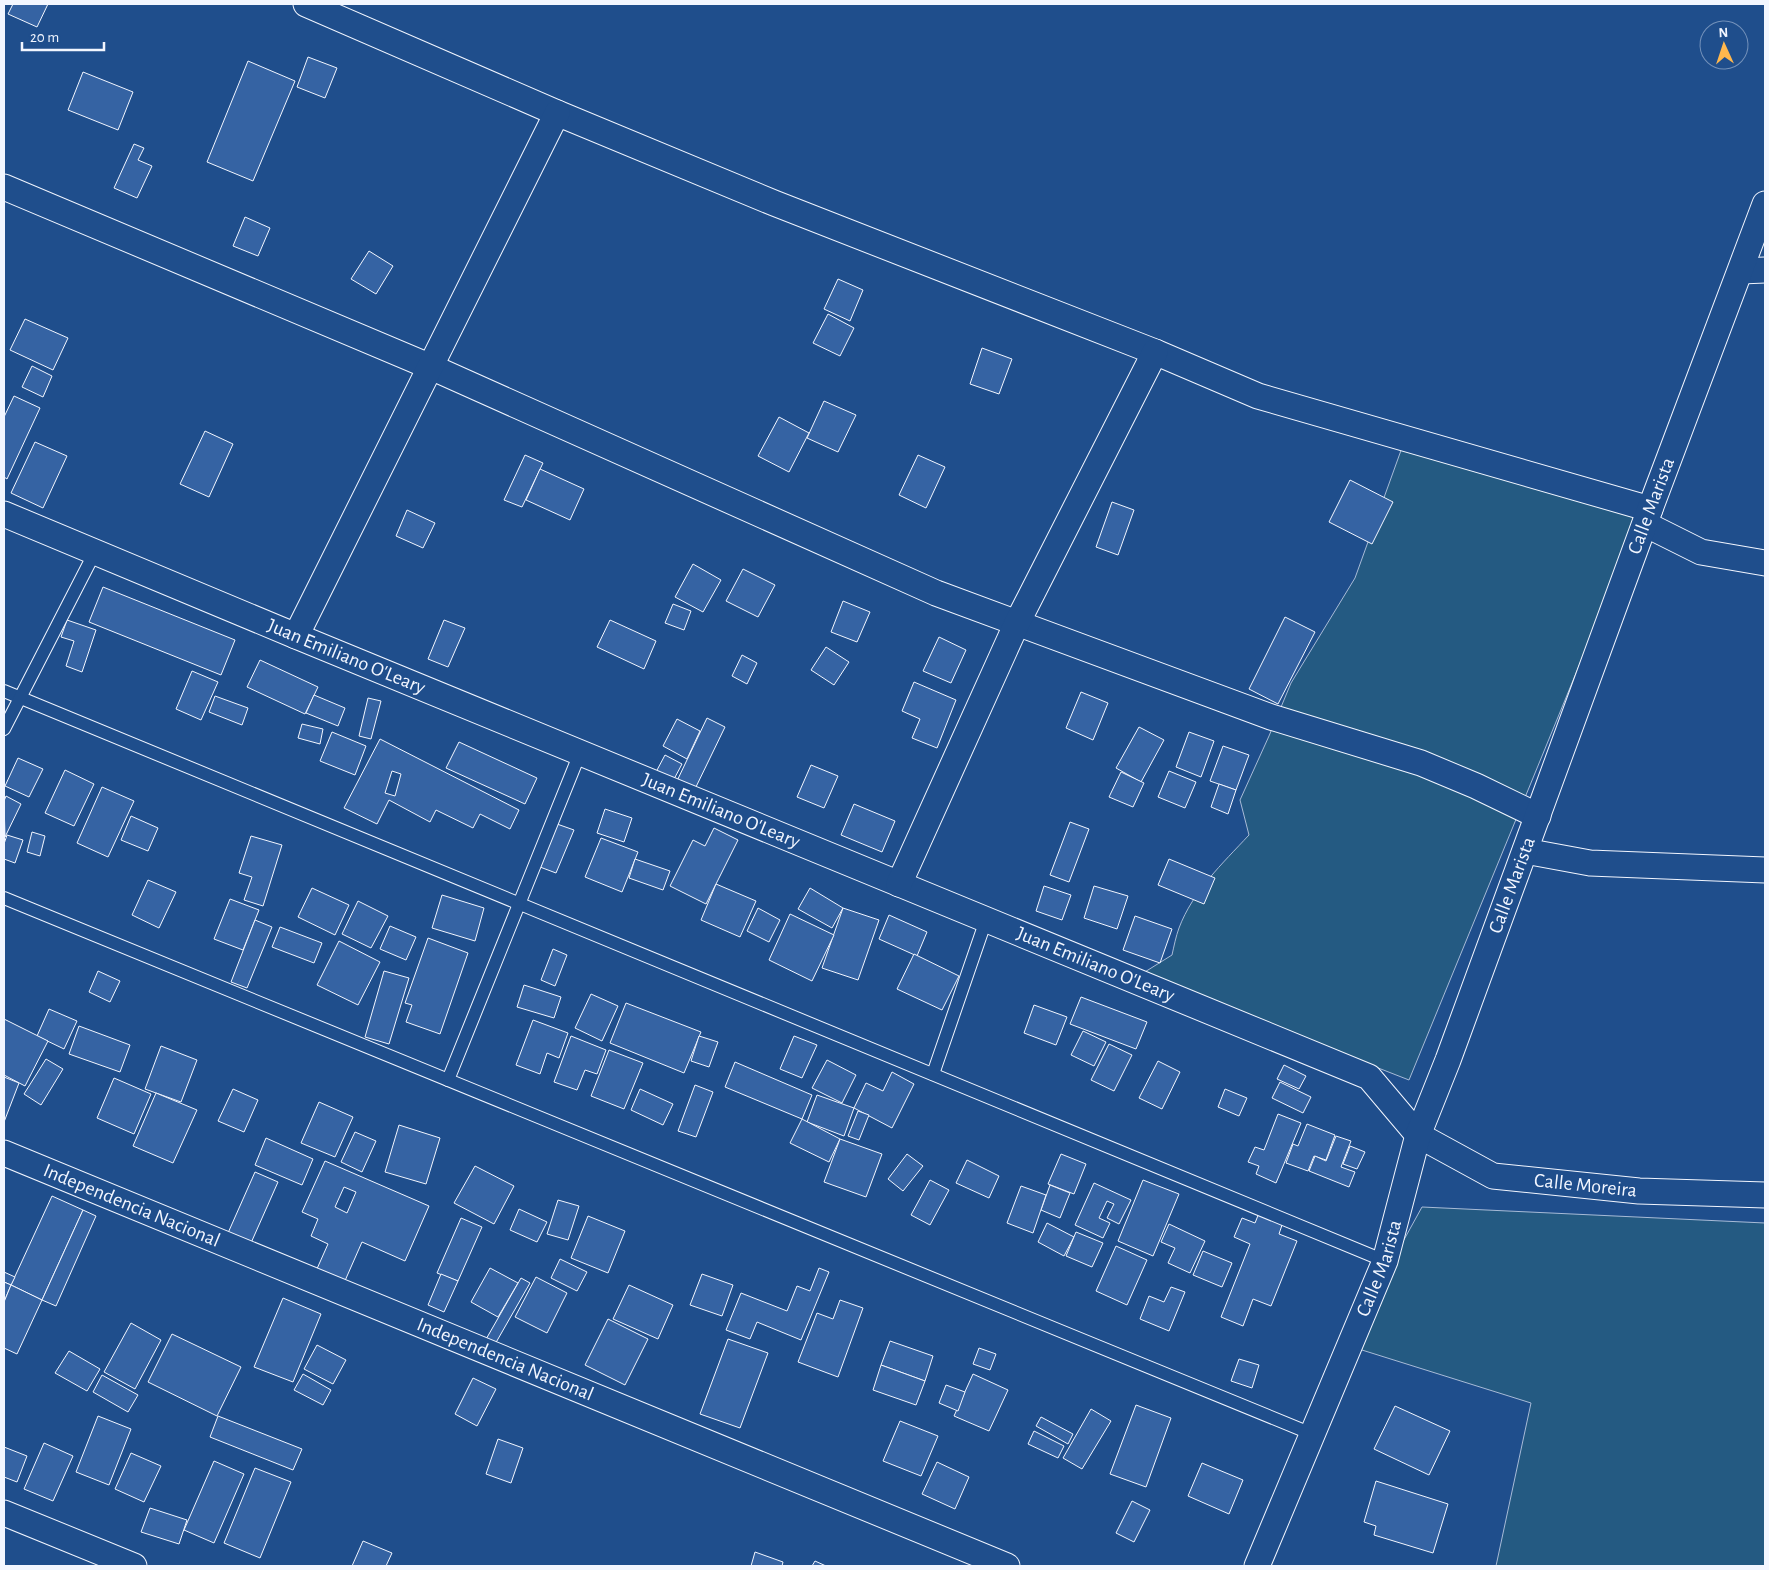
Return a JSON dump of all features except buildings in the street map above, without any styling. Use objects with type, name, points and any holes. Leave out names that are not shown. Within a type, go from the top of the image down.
[{"type":"street","points":[[306,4],[557,113],[774,203],[1156,352],[1258,396],[1647,516],[1701,552],[1765,563]]},
{"type":"street","points":[[296,636],[557,113]]},
{"type":"street","points":[[4,187],[431,367],[936,593],[1271,717],[1421,763],[1476,786],[1538,816]]},
{"type":"street","name":"Calle Marista","points":[[1262,1561],[1312,1434],[1385,1261],[1418,1135],[1448,1060],[1647,516],[1753,271],[1765,204]]},
{"type":"street","points":[[900,884],[1017,623],[1156,352]]},
{"type":"street","name":"Juan Emiliano O'Leary","points":[[4,514],[1369,1077],[1418,1135]]},
{"type":"street","points":[[1525,851],[1590,863],[1765,870]]},
{"type":"street","name":"Calle Moreira","points":[[1418,1135],[1493,1176],[1638,1190],[1765,1195]]},
{"type":"street","name":"Independencia Nacional","points":[[4,1153],[1007,1566]]},
{"type":"street","points":[[4,1513],[134,1566]]},
{"type":"lane","points":[[4,729],[95,552]]},
{"type":"lane","points":[[4,691],[1385,1261]]},
{"type":"lane","points":[[448,1080],[580,753]]},
{"type":"lane","points":[[4,898],[1312,1434]]},
{"type":"lane","points":[[933,1074],[986,920]]},
{"type":"shaded area","points":[[1408,431],[1643,510],[1409,1080],[1140,975],[1172,955],[1179,928],[1192,902],[1209,878],[1249,835],[1240,800],[1291,683],[1355,578]]},
{"type":"shaded area","points":[[1422,1207],[1765,1223],[1765,1566],[1496,1566],[1531,1403],[1346,1345]]}]
